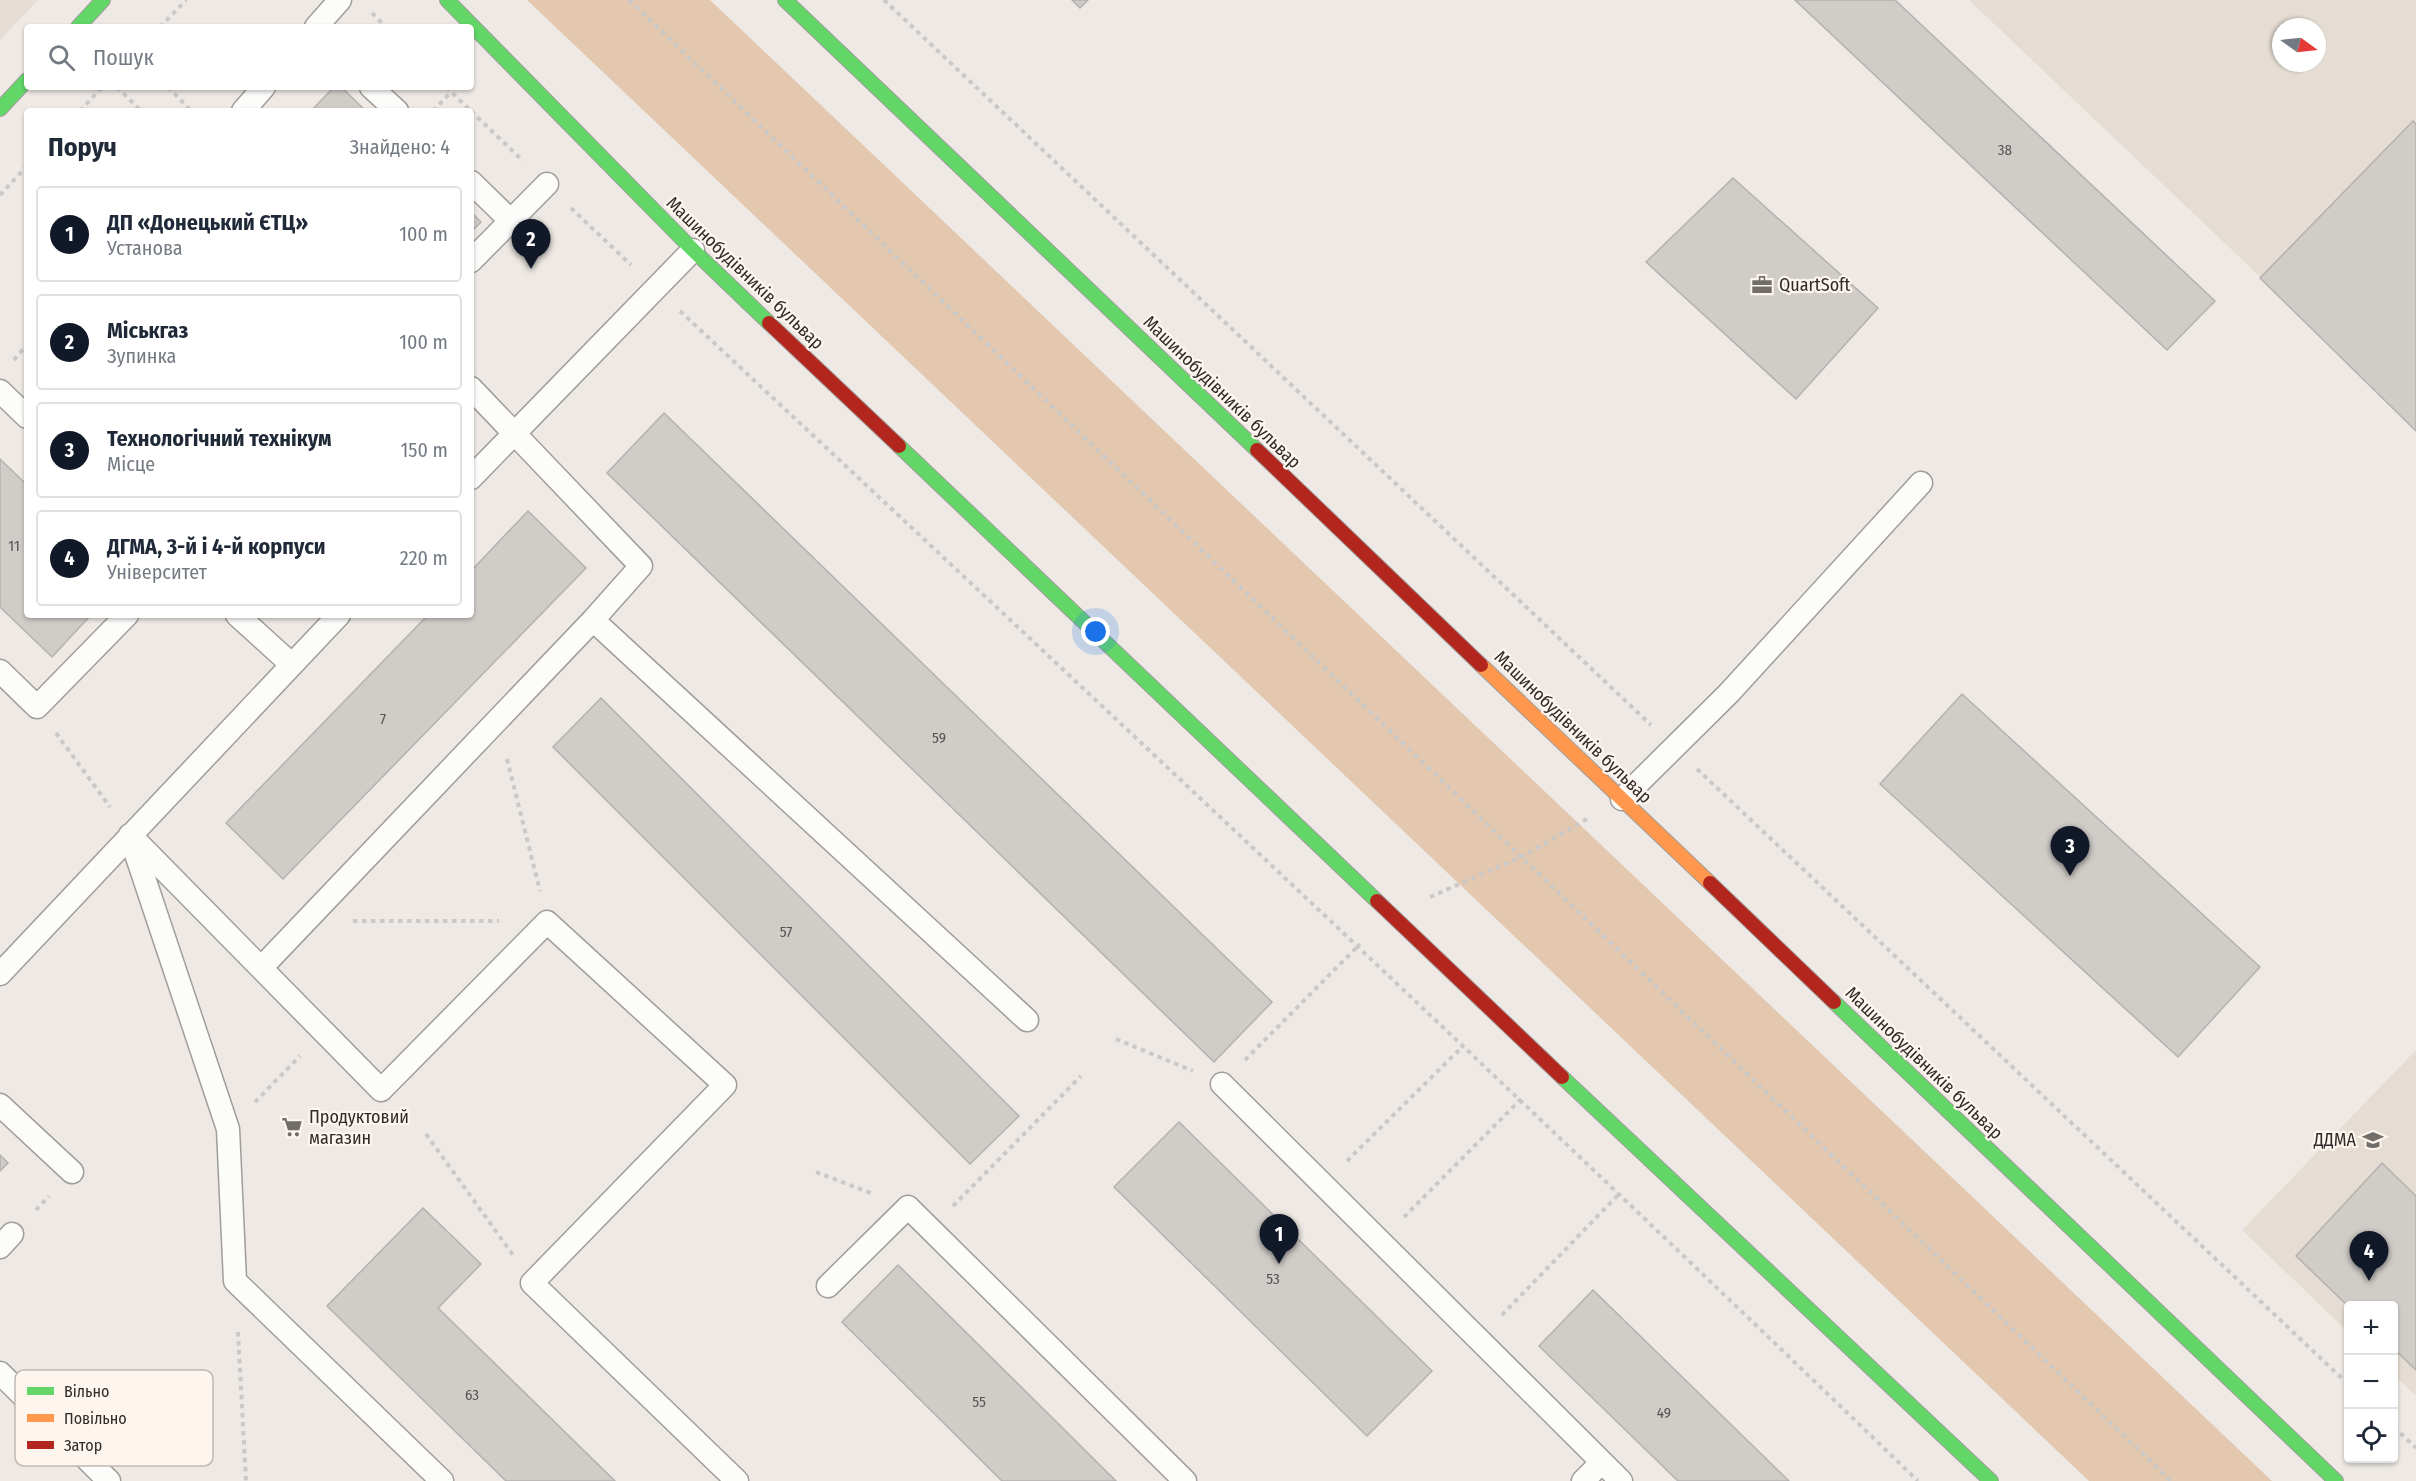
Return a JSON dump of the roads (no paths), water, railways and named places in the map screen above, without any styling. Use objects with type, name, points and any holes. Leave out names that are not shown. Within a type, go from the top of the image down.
[{"type":"street","points":[[81,24],[103,0]]},
{"type":"street","name":"Машинобудівників бульвар","points":[[447,0],[471,24]]},
{"type":"street","name":"Машинобудівників бульвар","points":[[785,0],[2336,1481]]},
{"type":"street","name":"Машинобудівників бульвар","points":[[474,27],[693,250],[1390,914],[1992,1481]]},
{"type":"street","points":[[0,109],[24,83]]},
{"type":"lane","points":[[319,24],[340,0]]},
{"type":"lane","points":[[246,108],[261,90]]},
{"type":"lane","points":[[374,90],[394,108]]},
{"type":"lane","points":[[474,258],[547,184]]},
{"type":"lane","points":[[474,185],[511,220]]},
{"type":"lane","points":[[474,475],[693,250]]},
{"type":"lane","points":[[0,391],[24,414]]},
{"type":"lane","points":[[261,968],[593,620],[641,566],[474,391]]},
{"type":"lane","points":[[1622,799],[1730,693],[1921,483]]},
{"type":"lane","points":[[0,671],[37,707],[124,618]]},
{"type":"lane","points":[[240,618],[291,664]]},
{"type":"lane","points":[[0,974],[336,618]]},
{"type":"lane","points":[[593,620],[1026,1020]]},
{"type":"lane","points":[[130,835],[381,1090],[547,922],[725,1085],[532,1283],[736,1481]]},
{"type":"lane","points":[[130,835],[228,1129],[235,1281],[442,1481]]},
{"type":"lane","points":[[1222,1084],[1621,1481]]},
{"type":"lane","points":[[0,1105],[72,1172]]},
{"type":"lane","points":[[828,1286],[908,1207],[1185,1481]]},
{"type":"lane","points":[[0,1374],[15,1389]]},
{"type":"lane","points":[[1583,1481],[1602,1462]]},
{"type":"lane","points":[[94,1466],[109,1481]]},
{"type":"place","name":"Міськгаз","points":[[531,269]]},
{"type":"place","name":"QuartSoft","points":[[1762,285]]},
{"type":"place","name":"Технологічний технікум","points":[[2070,876]]},
{"type":"place","name":"Продуктовий магазин","points":[[292,1127]]},
{"type":"place","name":"ДДМА","points":[[2373,1140]]},
{"type":"place","name":"ДП «Донецький ЄТЦ»","points":[[1279,1264]]},
{"type":"place","name":"ДГМА, 3-й і 4-й корпуси","points":[[2369,1281]]}]
